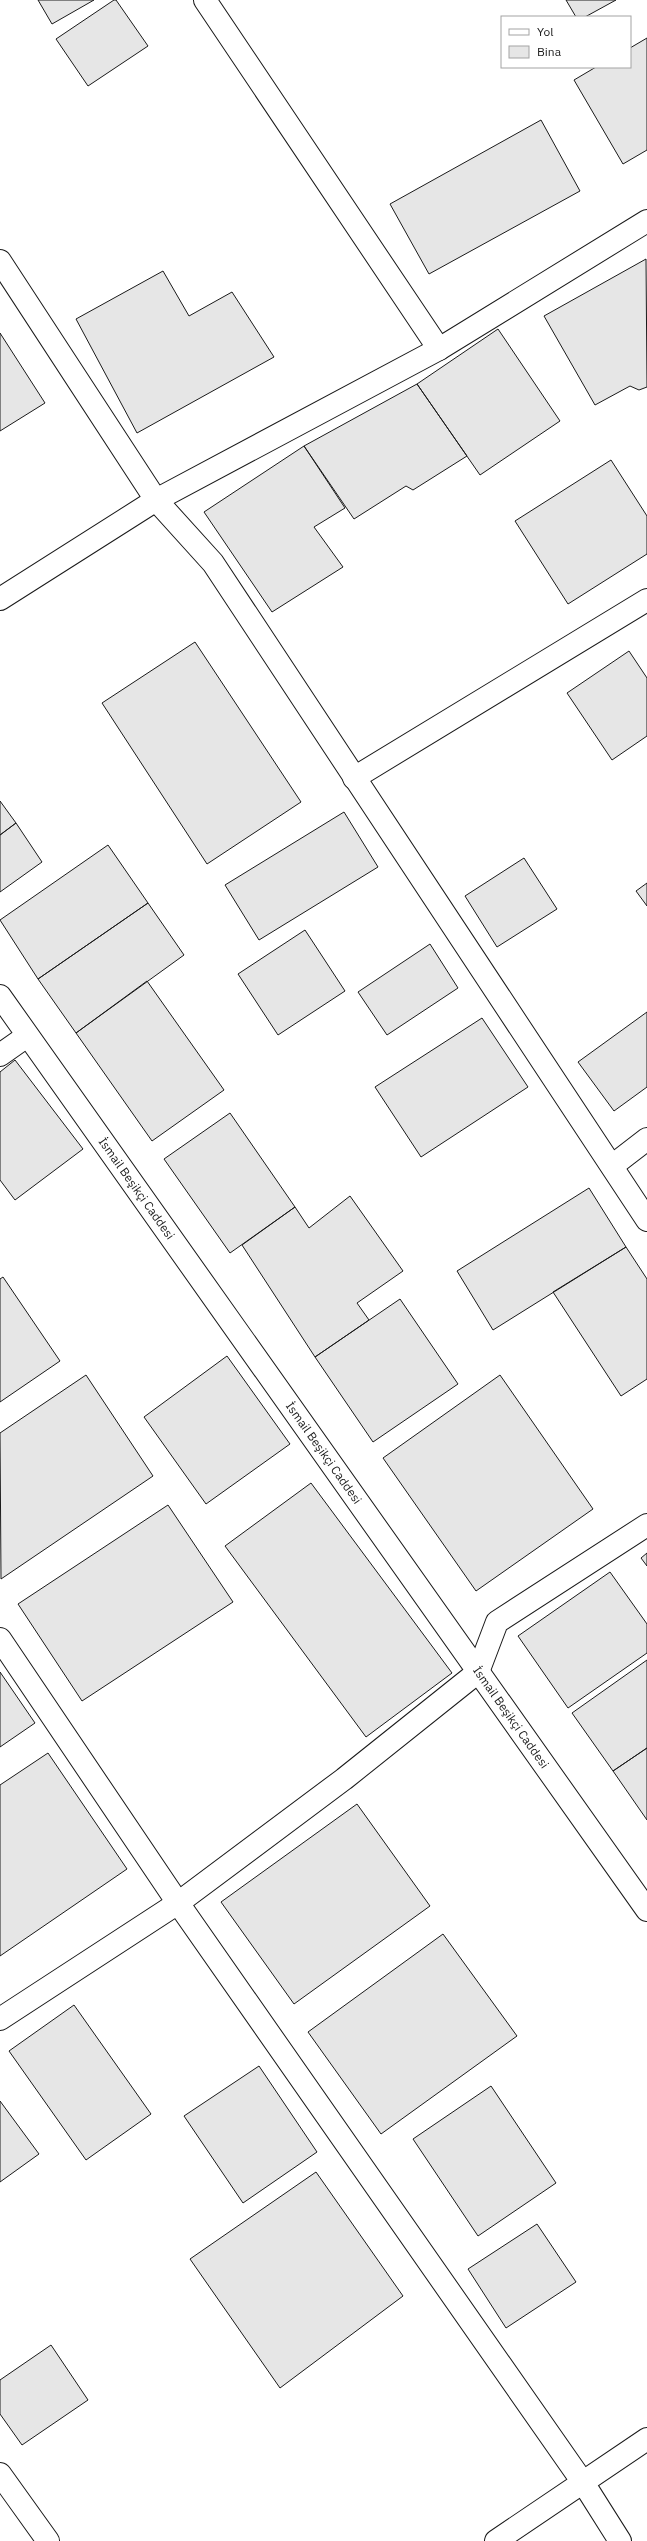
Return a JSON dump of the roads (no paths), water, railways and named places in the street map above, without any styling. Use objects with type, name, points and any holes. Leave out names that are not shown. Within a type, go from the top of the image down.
[{"type":"street","points":[[205,0],[439,349]]},
{"type":"street","points":[[0,599],[156,500],[439,349],[647,220]]},
{"type":"street","points":[[0,261],[156,500],[213,563],[647,1220]]},
{"type":"street","points":[[354,778],[647,600]]},
{"type":"street","name":"İsmail Beşikçi Caddesi","points":[[0,996],[647,1910]]},
{"type":"street","points":[[0,1056],[27,1036]]},
{"type":"street","points":[[612,1166],[647,1139]]},
{"type":"street","points":[[0,2019],[178,1904],[344,1779],[478,1672],[497,1622],[647,1525]]},
{"type":"street","points":[[0,1639],[178,1904],[584,2484],[620,2541]]},
{"type":"street","points":[[496,2541],[584,2484],[647,2439]]},
{"type":"street","points":[[0,2474],[48,2541]]}]
